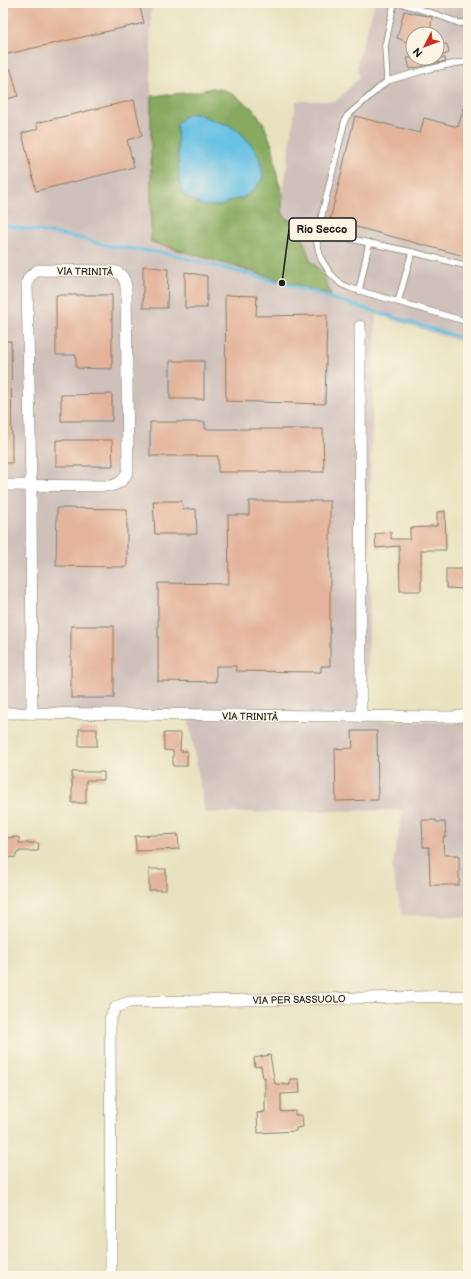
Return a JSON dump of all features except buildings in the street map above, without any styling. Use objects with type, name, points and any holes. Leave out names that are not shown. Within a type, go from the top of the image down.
[{"type":"street","name":"VIA TRINITÀ","points":[[3,485],[31,485],[111,486],[125,479],[128,470],[126,287],[125,280],[118,272],[38,270],[29,277],[27,283],[31,485],[32,713]]},
{"type":"street","points":[[360,326],[361,717]]},
{"type":"street","name":"VIA TRINITÀ","points":[[3,713],[361,717],[453,717],[468,715]]},
{"type":"street","name":"VIA PER SASSUOLO","points":[[111,1275],[110,1019],[116,1007],[129,1002],[468,996]]},
{"type":"lane","points":[[387,81],[385,46],[394,3]]},
{"type":"lane","points":[[400,3],[459,23],[468,23]]},
{"type":"lane","points":[[468,62],[429,69],[387,81],[345,120],[316,239],[321,259],[330,273],[341,284],[359,291],[468,322]]},
{"type":"lane","points":[[318,232],[412,252],[468,266]]},
{"type":"lane","points":[[359,291],[369,243]]},
{"type":"lane","points":[[398,302],[412,252]]},
{"type":"shaded area","points":[[3,3],[151,3],[151,242],[331,295],[323,274],[310,260],[301,232],[294,222],[287,219],[282,211],[296,101],[336,101],[359,78],[357,64],[375,3],[468,3],[468,344],[376,315],[369,500],[370,593],[366,721],[468,722],[468,917],[402,915],[392,869],[403,810],[205,813],[188,715],[3,717]]},
{"type":"green space","points":[[212,88],[225,90],[237,97],[252,108],[263,122],[273,148],[278,181],[283,194],[282,211],[287,219],[294,222],[301,232],[310,260],[323,274],[331,295],[151,242],[151,96],[196,92]]},
{"type":"water","points":[[190,114],[199,114],[229,125],[241,133],[252,145],[260,160],[263,175],[261,181],[243,198],[232,200],[220,206],[201,205],[182,194],[179,179],[177,125],[182,118]]},
{"type":"waterway","points":[[3,225],[85,239],[105,245],[170,254],[282,283],[468,340]]},
{"type":"place","name":"Rio Secco","points":[[282,283]]}]
